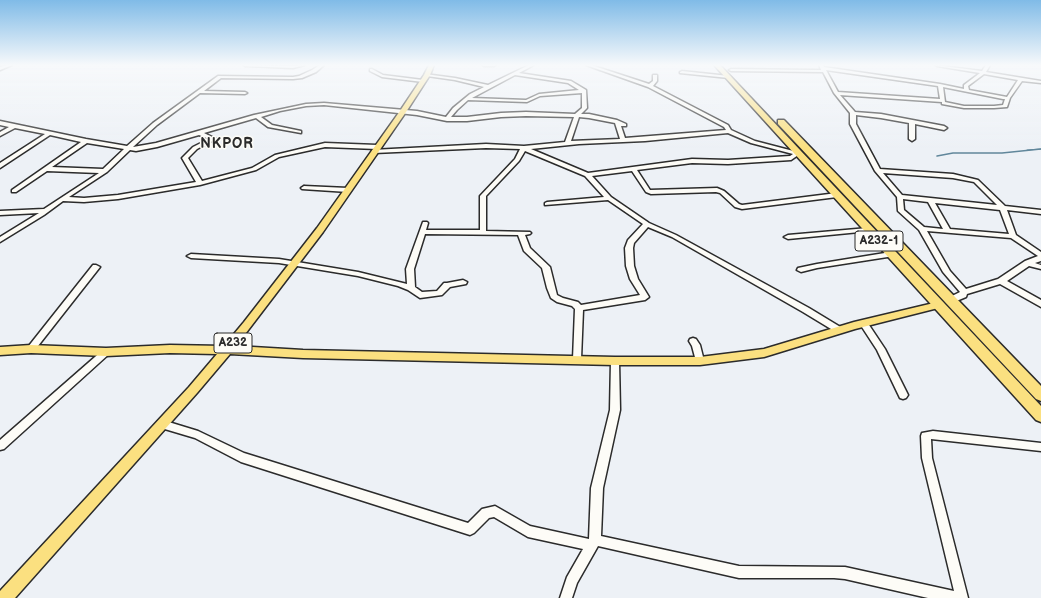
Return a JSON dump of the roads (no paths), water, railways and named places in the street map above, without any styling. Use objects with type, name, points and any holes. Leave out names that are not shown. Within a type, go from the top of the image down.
[{"type":"highway","name":"A232-1","points":[[748,93],[798,153],[1041,416]]},
{"type":"highway","name":"A232-1","points":[[751,93],[1041,395]]},
{"type":"main road","name":"A232","points":[[4,598],[228,350],[348,190],[415,93]]},
{"type":"main road","points":[[0,351],[31,349],[106,352],[170,349],[303,354],[577,359],[615,362],[700,361],[741,358],[764,353],[839,330],[938,305]]},
{"type":"street","points":[[0,240],[105,171],[155,124],[198,93]]},
{"type":"street","points":[[241,93],[245,93]]},
{"type":"street","points":[[447,119],[468,99],[479,93]]},
{"type":"street","points":[[468,99],[527,101],[539,95],[563,93]]},
{"type":"street","points":[[567,144],[578,115],[585,108],[584,93]]},
{"type":"street","points":[[663,93],[728,129],[767,146],[798,153]]},
{"type":"street","points":[[836,93],[943,101],[941,93]]},
{"type":"street","points":[[836,93],[853,113],[853,124],[878,171],[900,197],[901,211],[922,228],[947,272],[964,292]]},
{"type":"street","points":[[981,93],[1008,98]]},
{"type":"street","points":[[944,103],[964,107],[1005,106],[1011,93]]},
{"type":"street","points":[[0,123],[127,149],[157,145],[256,116],[306,105],[324,104],[417,112],[447,119],[467,119],[526,114],[578,115],[617,122],[624,126]]},
{"type":"street","points":[[853,113],[881,116],[944,128]]},
{"type":"street","points":[[256,116],[270,126],[299,132]]},
{"type":"street","points":[[617,122],[623,140]]},
{"type":"street","points":[[912,123],[912,139]]},
{"type":"street","points":[[0,134],[14,126]]},
{"type":"street","points":[[62,199],[84,200],[118,197],[200,183],[254,169],[277,156],[332,144],[376,149],[486,146],[524,148],[720,132],[728,129]]},
{"type":"street","points":[[0,166],[50,133]]},
{"type":"street","points":[[199,133],[213,139],[195,148],[185,158],[200,183]]},
{"type":"street","points":[[14,191],[86,141]]},
{"type":"street","points":[[524,148],[587,175],[609,198],[647,224],[674,236],[839,330]]},
{"type":"street","points":[[483,234],[483,196],[517,160],[524,148]]},
{"type":"street","points":[[587,175],[692,161],[728,162],[791,158],[798,153]]},
{"type":"street","points":[[633,168],[651,192],[717,190],[722,192],[737,206],[742,207],[837,195]]},
{"type":"street","points":[[46,169],[105,171]]},
{"type":"street","points":[[878,171],[969,179],[976,182],[1002,207],[1013,236]]},
{"type":"street","points":[[304,188],[348,190]]},
{"type":"street","points":[[900,197],[1041,212]]},
{"type":"street","points":[[546,204],[609,198]]},
{"type":"street","points":[[930,200],[942,218],[947,230]]},
{"type":"street","points":[[0,213],[46,211]]},
{"type":"street","points":[[411,288],[410,269],[425,223]]},
{"type":"street","points":[[579,308],[645,297],[634,279],[630,266],[629,248],[631,242],[647,224]]},
{"type":"street","points":[[922,228],[1013,236],[1041,256],[1001,281],[964,292],[963,295],[951,300]]},
{"type":"street","points":[[788,237],[868,230]]},
{"type":"street","points":[[423,232],[483,234],[524,233],[528,249],[546,267],[554,296],[560,300],[575,304],[579,308],[577,359]]},
{"type":"street","points":[[801,270],[891,254]]},
{"type":"street","points":[[191,256],[279,261],[370,276],[411,288],[420,295],[442,291],[447,285],[463,282]]},
{"type":"street","points":[[1028,263],[1041,267]]},
{"type":"street","points":[[31,349],[96,267]]},
{"type":"street","points":[[1001,281],[1041,304]]},
{"type":"street","points":[[864,324],[881,349],[903,395]]},
{"type":"street","points":[[692,341],[696,345],[700,361]]},
{"type":"street","points":[[0,446],[106,352]]},
{"type":"street","points":[[566,598],[570,580],[595,540],[597,488],[615,410],[615,362]]},
{"type":"street","points":[[162,424],[198,435],[241,457],[470,529],[486,512],[495,511],[528,531],[592,545],[595,540]]},
{"type":"street","points":[[962,598],[927,458],[926,436],[933,435],[1041,447]]},
{"type":"street","points":[[595,540],[739,572],[834,572],[856,575],[956,598]]},
{"type":"waterway","points":[[937,156],[953,153],[1002,153],[1041,149],[1027,150]]},
{"type":"district","name":"NKPOR","points":[[227,144]]}]
